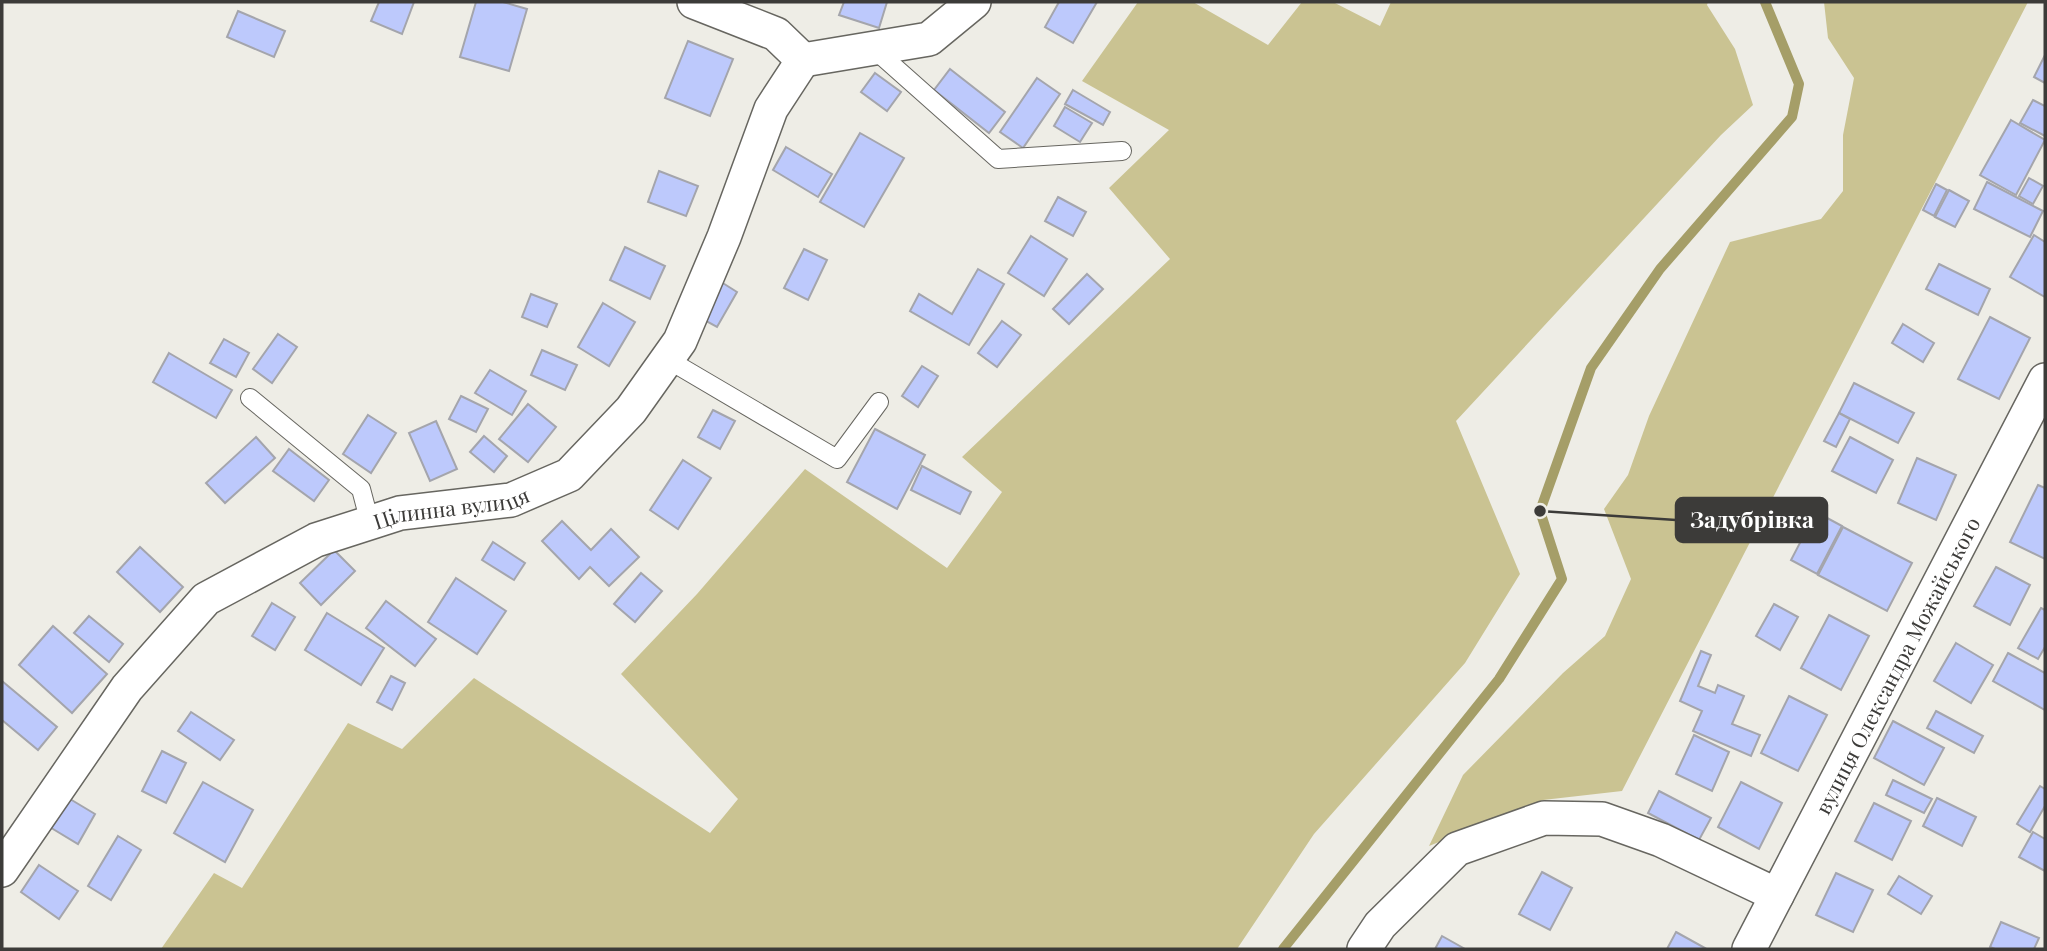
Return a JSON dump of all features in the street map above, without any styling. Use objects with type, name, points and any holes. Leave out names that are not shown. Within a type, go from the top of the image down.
[{"type":"street","points":[[694,2],[776,34],[803,60],[929,39],[975,2]]},
{"type":"street","name":"Цілинна вулиця","points":[[2,870],[127,688],[206,599],[316,540],[400,513],[511,500],[569,475],[631,410],[680,341],[724,237],[771,109],[803,60]]},
{"type":"street","name":"вулиця Олександра Можайського","points":[[1749,949],[2045,380]]},
{"type":"street","points":[[1364,949],[1380,925],[1457,849],[1544,818],[1602,819],[1661,840],[1777,895]]},
{"type":"lane","points":[[873,48],[998,159],[1122,151]]},
{"type":"lane","points":[[667,359],[837,459],[879,402]]},
{"type":"lane","points":[[250,398],[361,489],[370,523]]},
{"type":"shaded area","points":[[1138,2],[1193,2],[1268,45],[1302,2],[1333,2],[1380,26],[1391,2],[1708,2],[1707,5],[1735,49],[1753,105],[1721,135],[1456,421],[1520,574],[1465,663],[1314,834],[1237,949],[161,949],[214,873],[242,888],[348,723],[402,749],[474,678],[710,833],[738,799],[621,674],[697,594],[805,469],[947,568],[1002,492],[962,457],[1170,259],[1109,188],[1169,130],[1082,81]]},
{"type":"shaded area","points":[[1824,2],[2028,2],[1622,791],[1543,800],[1429,846],[1463,775],[1563,673],[1605,636],[1631,579],[1604,509],[1628,475],[1649,416],[1730,242],[1821,219],[1843,191],[1843,135],[1854,78],[1828,38]]},
{"type":"building","points":[[379,2],[414,2],[402,34],[371,21]]},
{"type":"building","points":[[476,2],[503,2],[527,9],[509,71],[460,57]]},
{"type":"building","points":[[844,2],[887,2],[879,28],[839,15]]},
{"type":"building","points":[[1059,2],[1097,2],[1073,43],[1045,27]]},
{"type":"building","points":[[238,11],[285,31],[274,57],[227,37]]},
{"type":"building","points":[[688,41],[733,59],[710,116],[665,98]]},
{"type":"building","points":[[2045,55],[2045,83],[2034,77]]},
{"type":"building","points":[[950,69],[1005,112],[989,133],[934,90]]},
{"type":"building","points":[[875,73],[901,92],[887,111],[861,92]]},
{"type":"building","points":[[1037,78],[1060,94],[1023,148],[1000,132]]},
{"type":"building","points":[[1073,90],[1110,112],[1103,125],[1065,104]]},
{"type":"building","points":[[2033,100],[2045,106],[2045,136],[2020,123]]},
{"type":"building","points":[[1065,107],[1092,123],[1080,142],[1054,126]]},
{"type":"building","points":[[2011,120],[2045,140],[2016,195],[1980,175]]},
{"type":"building","points":[[860,133],[904,158],[864,227],[820,202]]},
{"type":"building","points":[[786,147],[832,174],[818,197],[773,170]]},
{"type":"building","points":[[659,171],[698,186],[686,216],[648,202]]},
{"type":"building","points":[[2029,178],[2043,186],[2033,204],[2019,196]]},
{"type":"building","points":[[1987,182],[2043,211],[2030,237],[1974,209]]},
{"type":"building","points":[[1936,184],[1947,190],[1934,216],[1923,210]]},
{"type":"building","points":[[1949,190],[1969,201],[1955,227],[1935,217]]},
{"type":"building","points":[[1058,197],[1086,212],[1073,236],[1045,221]]},
{"type":"building","points":[[2034,235],[2045,242],[2045,297],[2010,277]]},
{"type":"building","points":[[1031,236],[1067,259],[1044,296],[1008,273]]},
{"type":"building","points":[[625,247],[665,266],[650,299],[610,280]]},
{"type":"building","points":[[804,249],[827,260],[808,300],[784,288]]},
{"type":"building","points":[[1939,264],[1990,289],[1978,315],[1926,289]]},
{"type":"building","points":[[978,269],[1004,284],[969,345],[910,311],[919,294],[952,314]]},
{"type":"building","points":[[1087,274],[1103,289],[1069,324],[1053,309]]},
{"type":"building","points":[[718,280],[737,292],[717,327],[697,316]]},
{"type":"building","points":[[531,294],[557,304],[547,327],[522,317]]},
{"type":"building","points":[[603,303],[635,322],[609,366],[578,347]]},
{"type":"building","points":[[1990,317],[2030,338],[1999,399],[1958,379]]},
{"type":"building","points":[[1002,321],[1021,335],[997,367],[978,353]]},
{"type":"building","points":[[1903,324],[1934,343],[1923,362],[1892,343]]},
{"type":"building","points":[[278,334],[297,347],[272,383],[253,369]]},
{"type":"building","points":[[224,339],[249,353],[236,377],[210,363]]},
{"type":"building","points":[[542,350],[577,365],[565,390],[531,375]]},
{"type":"building","points":[[169,353],[232,390],[216,418],[153,382]]},
{"type":"building","points":[[922,366],[938,376],[918,407],[902,396]]},
{"type":"building","points":[[490,370],[526,391],[512,415],[475,393]]},
{"type":"building","points":[[1854,383],[1914,413],[1898,443],[1839,413]]},
{"type":"building","points":[[461,396],[488,409],[476,432],[449,419]]},
{"type":"building","points":[[528,404],[556,427],[528,462],[499,439]]},
{"type":"building","points":[[713,410],[735,421],[720,449],[698,437]]},
{"type":"building","points":[[1839,413],[1850,419],[1836,447],[1824,441]]},
{"type":"building","points":[[368,415],[396,433],[371,473],[343,454]]},
{"type":"building","points":[[436,421],[457,469],[430,481],[409,433]]},
{"type":"building","points":[[875,429],[925,455],[897,509],[847,482]]},
{"type":"building","points":[[484,436],[507,456],[494,472],[470,452]]},
{"type":"building","points":[[256,437],[275,458],[225,503],[206,483]]},
{"type":"building","points":[[1850,437],[1893,460],[1876,493],[1832,471]]},
{"type":"building","points":[[289,449],[329,480],[314,501],[273,471]]},
{"type":"building","points":[[1917,458],[1956,475],[1936,520],[1898,503]]},
{"type":"building","points":[[683,460],[711,478],[678,529],[650,510]]},
{"type":"building","points":[[922,466],[971,492],[960,514],[911,490]]},
{"type":"building","points":[[2038,485],[2045,488],[2045,559],[2010,542]]},
{"type":"building","points":[[1816,512],[1842,526],[1817,574],[1791,560]]},
{"type":"building","points":[[562,521],[591,550],[611,529],[639,557],[609,586],[590,567],[579,579],[542,541]]},
{"type":"building","points":[[1843,527],[1912,563],[1887,611],[1818,575]]},
{"type":"building","points":[[493,542],[525,563],[514,580],[482,560]]},
{"type":"building","points":[[140,547],[183,587],[160,612],[117,572]]},
{"type":"building","points":[[334,550],[355,571],[321,605],[300,583]]},
{"type":"building","points":[[1996,567],[2030,585],[2010,625],[1974,606]]},
{"type":"building","points":[[641,573],[662,591],[635,622],[614,604]]},
{"type":"building","points":[[456,578],[506,611],[477,654],[428,622]]},
{"type":"building","points":[[386,601],[436,639],[415,666],[366,628]]},
{"type":"building","points":[[272,603],[295,617],[275,650],[252,636]]},
{"type":"building","points":[[1774,604],[1798,617],[1780,650],[1756,636]]},
{"type":"building","points":[[2041,608],[2045,610],[2045,647],[2038,659],[2018,648]]},
{"type":"building","points":[[327,613],[384,648],[361,685],[305,650]]},
{"type":"building","points":[[1829,615],[1869,636],[1841,690],[1801,668]]},
{"type":"building","points":[[89,616],[123,644],[109,662],[74,633]]},
{"type":"building","points":[[53,626],[107,674],[72,713],[19,665]]},
{"type":"building","points":[[1956,643],[1993,665],[1971,703],[1934,681]]},
{"type":"building","points":[[1701,651],[1711,655],[1698,686],[1715,693],[1718,685],[1744,696],[1732,724],[1760,735],[1751,756],[1693,731],[1702,711],[1680,701]]},
{"type":"building","points":[[2008,653],[2045,673],[2045,710],[1993,681]]},
{"type":"building","points":[[391,676],[405,683],[392,710],[377,702]]},
{"type":"building","points":[[2,681],[57,727],[38,750],[2,720]]},
{"type":"building","points":[[1789,696],[1827,715],[1798,771],[1761,753]]},
{"type":"building","points":[[1936,711],[1983,736],[1974,753],[1927,728]]},
{"type":"building","points":[[191,712],[234,740],[220,760],[178,731]]},
{"type":"building","points":[[1893,721],[1944,748],[1924,785],[1874,758]]},
{"type":"building","points":[[1694,735],[1729,752],[1712,791],[1676,774]]},
{"type":"building","points":[[162,751],[186,763],[166,803],[142,791]]},
{"type":"building","points":[[1893,780],[1932,799],[1924,813],[1886,795]]},
{"type":"building","points":[[203,782],[253,810],[225,862],[174,833]]},
{"type":"building","points":[[1741,782],[1782,803],[1759,849],[1718,827]]},
{"type":"building","points":[[2040,786],[2045,789],[2045,806],[2030,832],[2017,824]]},
{"type":"building","points":[[1659,791],[1711,818],[1699,840],[1648,813]]},
{"type":"building","points":[[65,796],[95,814],[78,844],[48,826]]},
{"type":"building","points":[[1937,798],[1976,817],[1962,846],[1923,826]]},
{"type":"building","points":[[1874,803],[1911,821],[1892,860],[1855,841]]},
{"type":"building","points":[[2033,832],[2045,839],[2045,871],[2019,857]]},
{"type":"building","points":[[118,836],[141,850],[111,900],[88,886]]},
{"type":"building","points":[[39,865],[78,891],[59,919],[21,892]]},
{"type":"building","points":[[1542,872],[1572,888],[1550,930],[1519,914]]},
{"type":"building","points":[[1836,873],[1873,890],[1853,932],[1816,915]]},
{"type":"building","points":[[1899,876],[1932,896],[1921,914],[1888,894]]},
{"type":"building","points":[[2001,922],[2039,938],[2034,949],[1990,947]]},
{"type":"building","points":[[1676,932],[1705,948],[1667,949]]},
{"type":"building","points":[[1442,936],[1465,949],[1435,949]]},
{"type":"waterway","points":[[1283,949],[1499,679],[1562,579],[1540,511],[1591,368],[1660,269],[1792,117],[1799,84],[1765,2]]},
{"type":"place","name":"Задубрівка","points":[[1540,511]]}]
